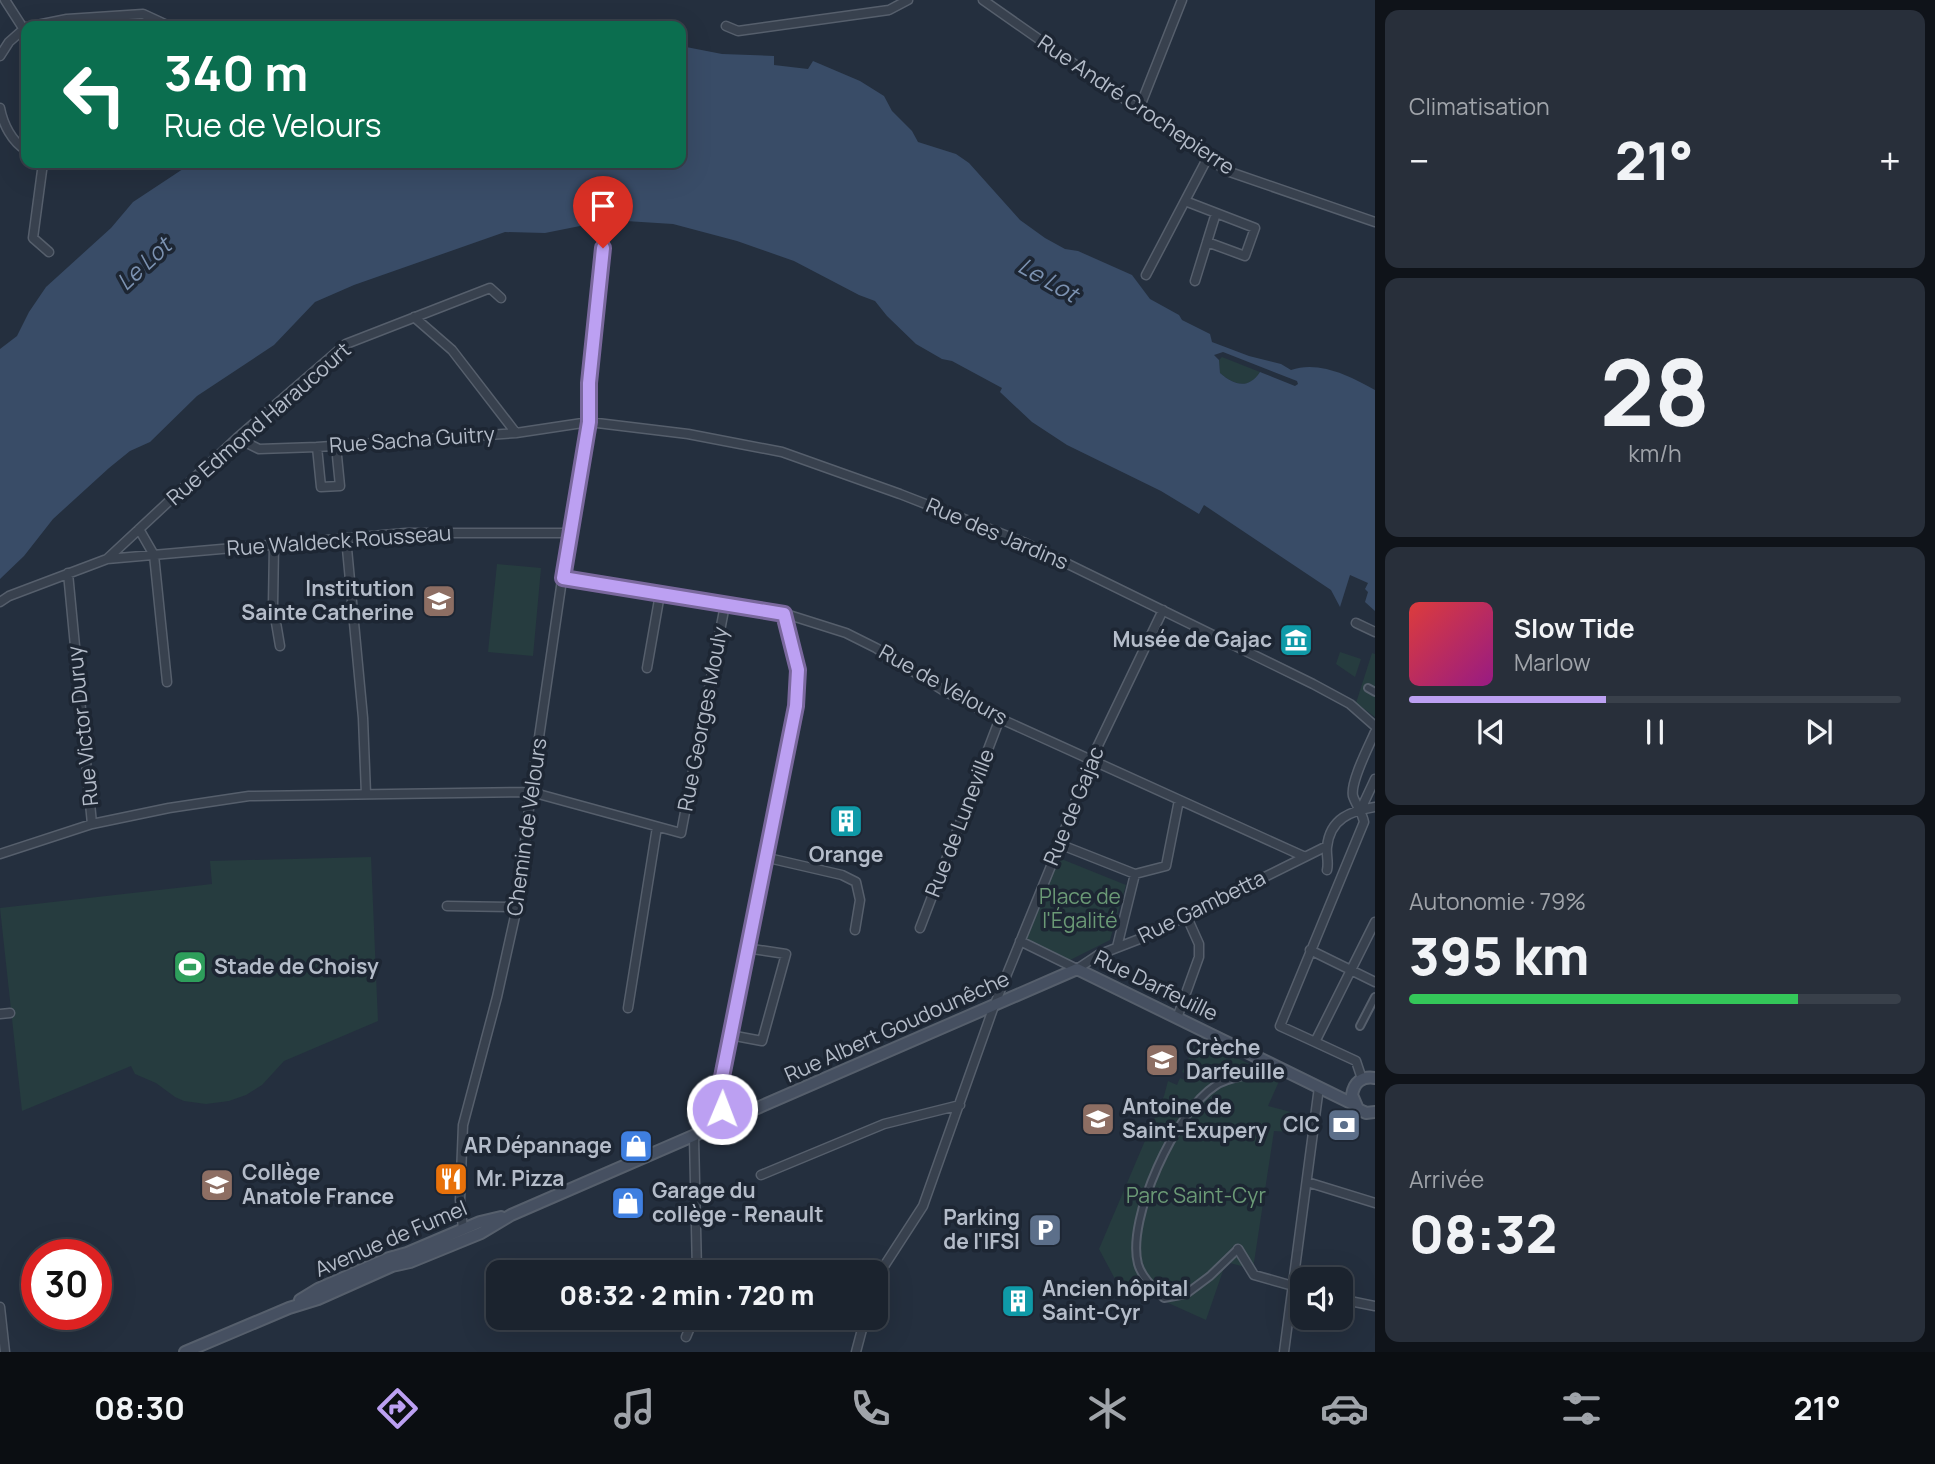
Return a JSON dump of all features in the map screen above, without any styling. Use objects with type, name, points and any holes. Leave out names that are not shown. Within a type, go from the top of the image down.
[{"type":"main road","name":"Rue Darfeuille","points":[[1077,969],[1319,1087],[1362,1111],[1374,1113]]},
{"type":"main road","name":"Rue Albert Goudounêche","points":[[694,1137],[1077,969]]},
{"type":"main road","points":[[1331,1093],[1352,1089],[1362,1079],[1375,1078]]},
{"type":"main road","points":[[1352,1089],[1354,1105]]},
{"type":"main road","name":"Avenue de Fumel","points":[[185,1352],[393,1266],[410,1262],[464,1234],[481,1233],[511,1215],[694,1137]]},
{"type":"street","points":[[5,0],[22,21]]},
{"type":"street","points":[[726,26],[738,31],[862,15],[889,10],[908,0]]},
{"type":"street","name":"Rue André Crochepierre","points":[[983,0],[1227,171],[1375,222]]},
{"type":"street","points":[[1139,109],[1182,0]]},
{"type":"street","points":[[57,21],[143,14],[158,21]]},
{"type":"street","points":[[0,56],[9,42],[21,32]]},
{"type":"street","points":[[0,108],[2,117],[21,147]]},
{"type":"street","points":[[1146,275],[1208,158]]},
{"type":"street","points":[[42,168],[33,238],[49,252]]},
{"type":"street","points":[[1185,201],[1255,228],[1245,256],[1207,242]]},
{"type":"street","points":[[1195,281],[1216,213]]},
{"type":"street","name":"Chemin de Velours","points":[[464,1234],[460,1200],[463,1125],[497,997],[517,907],[531,792],[589,422],[589,383],[606,222]]},
{"type":"street","name":"Rue Edmond Haraucourt","points":[[0,602],[9,596],[107,559],[237,438],[346,345],[490,288],[501,298]]},
{"type":"street","points":[[414,317],[452,350],[516,433]]},
{"type":"street","name":"Rue Sacha Guitry","points":[[237,438],[259,449],[317,447],[516,433],[589,422]]},
{"type":"street","name":"Rue des Jardins","points":[[589,422],[688,434],[782,452],[900,494],[1023,542],[1163,610],[1329,692],[1350,704],[1375,726]]},
{"type":"street","points":[[317,447],[321,487],[340,486],[336,446]]},
{"type":"street","points":[[139,529],[154,555],[167,682]]},
{"type":"street","name":"Rue Waldeck Rousseau","points":[[107,559],[406,533],[571,533]]},
{"type":"street","points":[[346,538],[363,718],[366,794]]},
{"type":"street","points":[[274,545],[273,605],[279,646]]},
{"type":"street","name":"Rue Victor Duruy","points":[[0,854],[92,824],[68,573]]},
{"type":"street","name":"Rue de Velours","points":[[563,578],[784,614],[846,633],[876,648],[946,692],[1303,856]]},
{"type":"street","points":[[647,668],[660,594]]},
{"type":"street","name":"Rue Georges Mouly","points":[[657,827],[681,833],[725,605]]},
{"type":"street","name":"Rue de Gajac","points":[[888,1262],[923,1206],[994,1006],[1091,760],[1163,610]]},
{"type":"street","points":[[727,1123],[722,1109],[720,1087],[796,706],[798,670],[784,614]]},
{"type":"street","points":[[1356,623],[1375,632]]},
{"type":"street","name":"Rue de Luneville","points":[[920,928],[1000,718]]},
{"type":"street","points":[[1362,1079],[1356,1062],[1280,1026],[1364,822],[1361,809],[1354,799],[1353,786],[1375,732]]},
{"type":"street","points":[[1361,809],[1375,779]]},
{"type":"street","points":[[92,824],[169,808],[248,796],[531,792],[657,827],[628,1008]]},
{"type":"street","points":[[1059,844],[1138,873],[1166,866],[1179,800]]},
{"type":"street","points":[[1327,870],[1327,846],[1335,825],[1349,811],[1374,807]]},
{"type":"street","name":"Rue Gambetta","points":[[1077,969],[1098,955],[1142,938],[1327,846]]},
{"type":"street","points":[[764,858],[842,875],[856,882],[860,900],[855,930]]},
{"type":"street","points":[[1117,947],[1138,873]]},
{"type":"street","points":[[447,906],[517,907]]},
{"type":"street","points":[[1177,1018],[1199,957],[1199,944],[1186,915]]},
{"type":"street","points":[[1315,1042],[1375,922]]},
{"type":"street","points":[[1020,941],[1077,969]]},
{"type":"street","points":[[730,1035],[762,1041],[786,954],[746,948]]},
{"type":"street","points":[[1310,950],[1375,982]]},
{"type":"street","points":[[1360,1026],[1375,997]]},
{"type":"street","points":[[1251,1074],[1216,1084],[1198,1100],[1174,1134],[1154,1176],[1138,1223],[1138,1264],[1148,1283],[1164,1298],[1186,1294],[1238,1249],[1254,1275],[1290,1287]]},
{"type":"street","points":[[1296,1267],[1319,1087]]},
{"type":"street","points":[[761,1175],[884,1124],[960,1105]]},
{"type":"street","points":[[694,1137],[697,1260]]},
{"type":"street","points":[[1307,1182],[1375,1203]]},
{"type":"street","points":[[1353,1302],[1375,1306]]},
{"type":"street","points":[[0,1307],[5,1352]]},
{"type":"street","points":[[1284,1352],[1290,1309]]},
{"type":"street","points":[[686,1337],[689,1330]]},
{"type":"street","points":[[856,1352],[862,1330]]},
{"type":"green space","points":[[1222,357],[1260,372],[1251,381],[1236,383],[1220,373],[1219,360]]},
{"type":"green space","points":[[497,564],[541,568],[533,656],[488,652]]},
{"type":"green space","points":[[1340,652],[1361,659],[1355,677],[1336,664]]},
{"type":"green space","points":[[1372,653],[1375,654],[1375,717],[1356,703]]},
{"type":"green space","name":"Stade de Choisy","points":[[371,857],[378,1021],[284,1061],[262,1085],[229,1101],[206,1104],[184,1101],[156,1083],[135,1074],[131,1066],[22,1111],[0,908],[212,884],[210,861]]},
{"type":"green space","name":"Place de l'Égalité","points":[[1059,858],[1126,885],[1110,940],[1068,961],[1025,941]]},
{"type":"green space","name":"Parc Saint-Cyr","points":[[1198,1039],[1280,1079],[1268,1106],[1291,1112],[1288,1132],[1274,1131],[1253,1269],[1226,1262],[1206,1320],[1115,1279],[1099,1249],[1168,1081],[1177,1085],[1180,1078],[1187,1081],[1189,1076],[1182,1072]]},
{"type":"water","name":"Le Lot","points":[[686,47],[722,54],[774,56],[774,65],[808,69],[813,61],[860,81],[884,96],[892,111],[912,131],[918,142],[956,154],[969,163],[1020,220],[1065,249],[1078,251],[1132,275],[1150,299],[1210,334],[1212,342],[1281,364],[1291,370],[1312,367],[1334,371],[1375,390],[1375,611],[1365,602],[1368,583],[1350,575],[1340,607],[1331,590],[1204,505],[1199,514],[1161,491],[1067,445],[1032,422],[1000,392],[1002,388],[916,344],[875,301],[794,261],[737,241],[673,224],[610,220],[545,233],[505,232],[354,285],[315,302],[274,345],[197,396],[150,442],[130,451],[109,468],[53,519],[24,556],[0,579],[0,349],[17,336],[46,287],[111,228],[133,202],[184,168],[686,168]],"holes":[[[1223,352],[1297,381],[1295,386],[1260,372],[1251,381],[1236,383],[1220,373],[1219,360],[1214,355]]]},
{"type":"place","name":"Institution Sainte Catherine","points":[[439,601]]},
{"type":"place","name":"Musée de Gajac","points":[[1296,640]]},
{"type":"place","name":"Orange","points":[[846,821]]},
{"type":"place","name":"Stade de Choisy","points":[[190,967]]},
{"type":"place","name":"Crèche Darfeuille","points":[[1162,1060]]},
{"type":"place","name":"Antoine de Saint-Exupery","points":[[1098,1119]]},
{"type":"place","name":"CIC","points":[[1344,1125]]},
{"type":"place","name":"AR Dépannage","points":[[636,1146]]},
{"type":"place","name":"Mr. Pizza","points":[[451,1179]]},
{"type":"place","name":"Collège Anatole France","points":[[217,1185]]},
{"type":"place","name":"Garage du collège - Renault","points":[[628,1203]]},
{"type":"place","name":"Parking de l'IFSI","points":[[1045,1230]]},
{"type":"place","name":"Ancien hôpital Saint-Cyr","points":[[1018,1301]]},
{"type":"route","points":[[603,248],[589,383],[589,422],[563,578],[784,614],[798,670],[796,706],[720,1087],[722,1109]]}]
